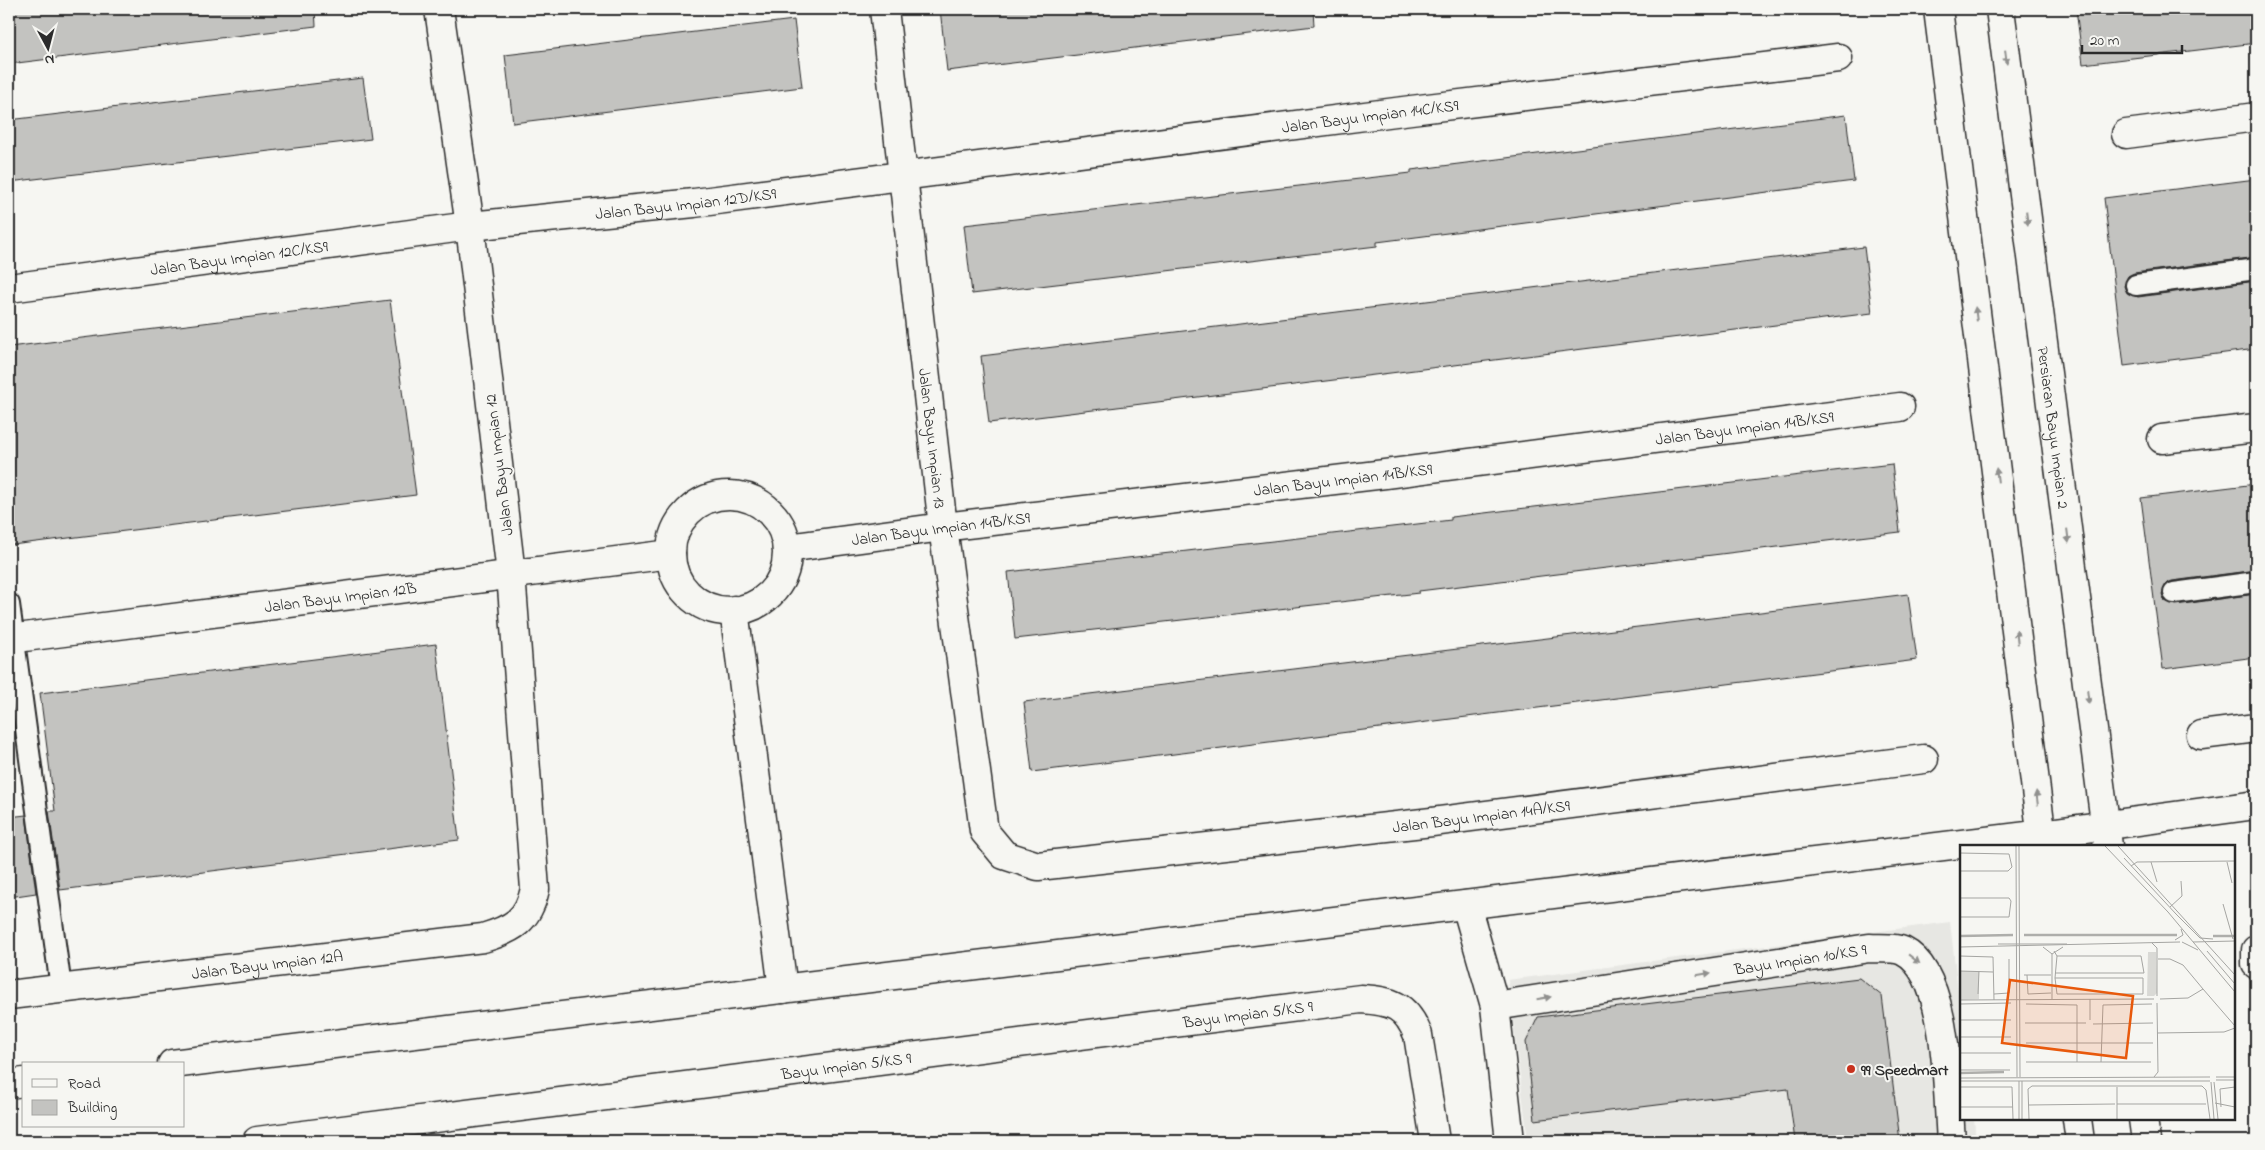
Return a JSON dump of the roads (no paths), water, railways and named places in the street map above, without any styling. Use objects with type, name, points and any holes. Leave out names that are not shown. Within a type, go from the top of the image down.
[{"type":"street","name":"Jalan Bayu Impian 12","points":[[438,9],[470,226],[510,574],[535,889],[531,907],[520,920]]},
{"type":"street","name":"Jalan Bayu Impian 13","points":[[884,9],[943,527],[984,831],[1004,855],[1038,866]]},
{"type":"street","points":[[1938,9],[2042,840]]},
{"type":"street","name":"Persiaran Bayu Impian 2","points":[[2000,9],[2106,836]]},
{"type":"street","name":"Jalan Bayu Impian 14C/KS9","points":[[903,175],[1410,110],[1838,58]]},
{"type":"street","points":[[2126,134],[2256,117]]},
{"type":"street","name":"Jalan Bayu Impian 12D/KS9","points":[[470,226],[694,203],[903,175]]},
{"type":"street","name":"Jalan Bayu Impian 12C/KS9","points":[[9,288],[470,226]]},
{"type":"street","name":"Jalan Bayu Impian 14B/KS9","points":[[787,548],[943,527],[1385,474],[1900,407]]},
{"type":"street","points":[[2162,440],[2256,428]]},
{"type":"street","points":[[726,496],[748,498],[768,509],[781,527],[787,548],[787,561],[777,585],[759,602],[734,610],[706,606],[691,596],[679,581],[671,554],[675,532],[687,514],[705,501],[726,496]]},
{"type":"street","name":"Jalan Bayu Impian 12B","points":[[11,638],[671,554]]},
{"type":"street","points":[[734,610],[783,989]]},
{"type":"street","points":[[2201,735],[2256,728]]},
{"type":"street","name":"Jalan Bayu Impian 14A/KS9","points":[[1038,866],[1432,822],[1924,759]]},
{"type":"street","points":[[1998,845],[2106,836],[2256,805]]},
{"type":"street","points":[[185,1062],[1466,905],[1960,849]]},
{"type":"street","points":[[1466,905],[1495,1006],[1510,1141]]},
{"type":"street","name":"Jalan Bayu Impian 12A","points":[[9,994],[483,938],[508,930],[520,920]]},
{"type":"street","name":"Bayu Impian 10/KS 9","points":[[1495,1006],[1868,948],[1902,950],[1922,965],[1935,994],[1942,1030],[1951,1141]]},
{"type":"street","points":[[2256,950],[2256,964]]},
{"type":"street","name":"Bayu Impian 5/KS 9","points":[[257,1141],[1361,999],[1383,1001],[1403,1009],[1412,1021],[1418,1035],[1435,1141]]},
{"type":"street","points":[[9,1084],[22,1082]]},
{"type":"street","points":[[2077,1120],[2080,1141]]},
{"type":"street","points":[[2143,1120],[2146,1141]]},
{"type":"lane","points":[[2136,285],[2256,269]]},
{"type":"lane","points":[[2174,593],[2256,582]]},
{"type":"lane","points":[[9,604],[11,638],[61,988]]},
{"type":"place","name":"99 Speedmart","points":[[1851,1069]]}]
